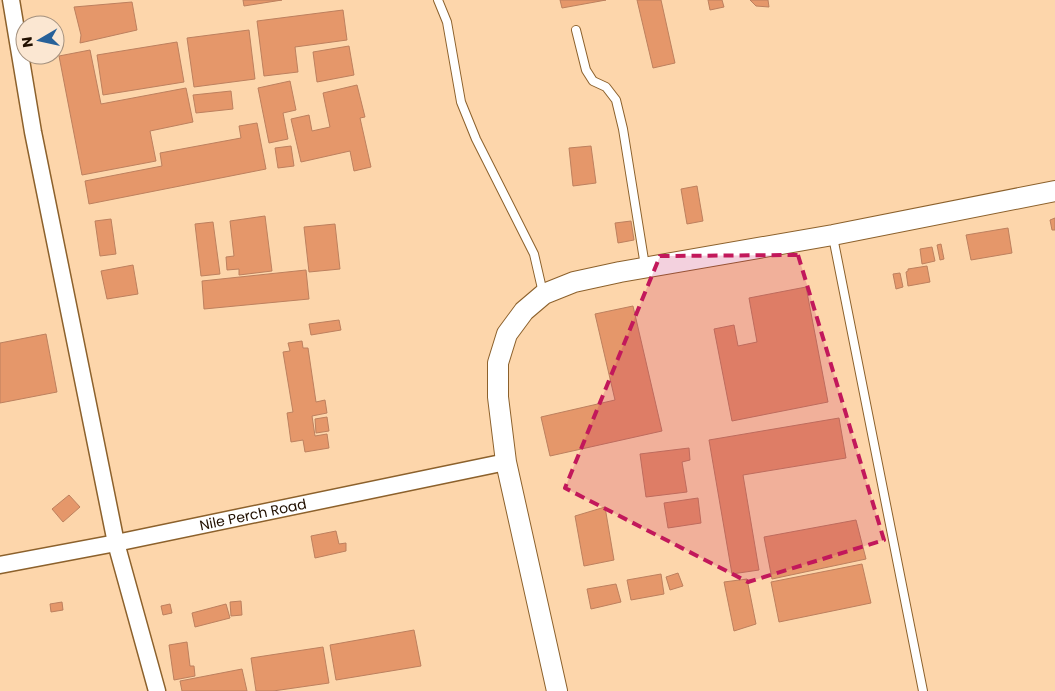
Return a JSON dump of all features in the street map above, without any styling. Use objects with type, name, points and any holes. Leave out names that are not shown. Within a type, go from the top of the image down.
[{"type":"street","points":[[11,0],[33,132],[116,543],[157,691]]},
{"type":"street","points":[[557,691],[506,462],[498,397],[498,363],[507,334],[524,311],[544,294],[574,282],[833,235],[1055,191]]},
{"type":"street","name":"Nile Perch Road","points":[[0,565],[116,543],[506,462]]},
{"type":"lane","points":[[438,0],[447,22],[460,102],[534,254],[544,294]]},
{"type":"lane","points":[[576,30],[586,70],[593,80],[606,87],[616,100],[623,129],[646,268]]},
{"type":"lane","points":[[833,235],[923,691]]},
{"type":"highlighted area","points":[[798,255],[884,540],[748,582],[565,488],[660,256]]},
{"type":"building","points":[[243,0],[282,0],[244,6]]},
{"type":"building","points":[[560,0],[606,0],[562,8]]},
{"type":"building","points":[[637,0],[661,0],[675,63],[653,68]]},
{"type":"building","points":[[708,0],[722,0],[724,7],[710,10]]},
{"type":"building","points":[[750,0],[768,0],[769,7],[756,6]]},
{"type":"building","points":[[132,2],[137,30],[80,43],[81,35],[74,7]]},
{"type":"building","points":[[343,10],[347,40],[295,47],[298,72],[264,76],[257,21]]},
{"type":"building","points":[[249,30],[255,79],[194,87],[187,38]]},
{"type":"building","points":[[177,42],[184,82],[103,95],[97,55]]},
{"type":"building","points":[[349,46],[354,75],[317,82],[313,52]]},
{"type":"building","points":[[90,50],[101,104],[186,88],[193,122],[150,131],[156,161],[82,175],[61,65],[65,65],[65,55]]},
{"type":"building","points":[[290,81],[296,110],[283,113],[288,139],[269,143],[258,88]]},
{"type":"building","points":[[357,85],[365,117],[360,118],[371,167],[354,171],[350,151],[301,162],[291,119],[309,115],[312,131],[330,127],[323,93]]},
{"type":"building","points":[[231,91],[233,109],[196,113],[193,95]]},
{"type":"building","points":[[257,123],[266,169],[89,204],[85,181],[162,166],[160,153],[241,138],[239,126]]},
{"type":"building","points":[[291,146],[294,166],[278,168],[275,148]]},
{"type":"building","points":[[591,146],[596,183],[573,186],[569,148]]},
{"type":"building","points":[[697,186],[703,221],[687,224],[681,189]]},
{"type":"building","points":[[265,216],[272,271],[239,275],[239,269],[227,270],[226,257],[234,256],[230,221]]},
{"type":"building","points":[[1055,218],[1055,230],[1052,230],[1050,220]]},
{"type":"building","points":[[111,219],[116,254],[100,256],[95,221]]},
{"type":"building","points":[[631,221],[634,240],[618,243],[615,223]]},
{"type":"building","points":[[213,222],[220,274],[201,276],[195,224]]},
{"type":"building","points":[[335,224],[340,269],[309,272],[304,227]]},
{"type":"building","points":[[1008,228],[1012,253],[971,260],[966,235]]},
{"type":"building","points":[[941,244],[944,259],[940,260],[937,245]]},
{"type":"building","points":[[932,247],[935,261],[922,264],[920,249]]},
{"type":"building","points":[[133,265],[138,294],[107,299],[101,271]]},
{"type":"building","points":[[927,266],[930,282],[908,286],[906,272],[908,269]]},
{"type":"building","points":[[306,270],[309,299],[204,309],[202,281]]},
{"type":"building","points":[[900,273],[903,287],[896,289],[893,274]]},
{"type":"building","points":[[806,287],[828,402],[732,421],[714,329],[734,325],[738,346],[757,342],[749,298]]},
{"type":"building","points":[[633,306],[662,431],[550,456],[541,417],[615,400],[595,314]]},
{"type":"building","points":[[339,320],[341,330],[311,335],[309,324]]},
{"type":"building","points":[[46,334],[57,392],[0,403],[0,343]]},
{"type":"building","points":[[302,341],[303,348],[308,348],[316,402],[325,400],[327,413],[312,416],[315,436],[327,434],[329,448],[305,452],[303,440],[291,442],[287,413],[293,412],[283,352],[290,351],[288,343]]},
{"type":"building","points":[[327,417],[329,431],[316,433],[315,419]]},
{"type":"building","points":[[839,418],[846,458],[743,475],[759,570],[732,574],[709,440]]},
{"type":"building","points":[[689,448],[690,460],[682,462],[687,492],[646,497],[640,454]]},
{"type":"building","points":[[69,495],[80,507],[63,522],[52,509]]},
{"type":"building","points":[[698,498],[701,523],[668,528],[664,503]]},
{"type":"building","points":[[605,507],[614,560],[584,566],[575,516]]},
{"type":"building","points":[[856,520],[866,559],[772,579],[764,537]]},
{"type":"building","points":[[336,531],[339,544],[346,543],[346,551],[315,558],[311,536]]},
{"type":"building","points":[[862,564],[871,603],[779,622],[771,582]]},
{"type":"building","points":[[678,573],[683,586],[670,590],[666,577]]},
{"type":"building","points":[[661,574],[664,594],[631,600],[627,580]]},
{"type":"building","points":[[747,579],[756,624],[734,631],[724,582]]},
{"type":"building","points":[[616,584],[621,602],[591,609],[587,589]]},
{"type":"building","points":[[241,601],[242,615],[231,616],[230,602]]},
{"type":"building","points":[[62,602],[63,610],[51,612],[50,604]]},
{"type":"building","points":[[170,604],[172,613],[163,615],[161,606]]},
{"type":"building","points":[[226,604],[230,618],[195,627],[192,613]]},
{"type":"building","points":[[414,630],[421,666],[336,680],[330,645]]},
{"type":"building","points":[[187,642],[190,666],[194,666],[195,676],[174,680],[169,645]]},
{"type":"building","points":[[323,647],[329,683],[273,691],[256,691],[251,658]]},
{"type":"building","points":[[242,669],[247,691],[182,691],[180,681]]}]
